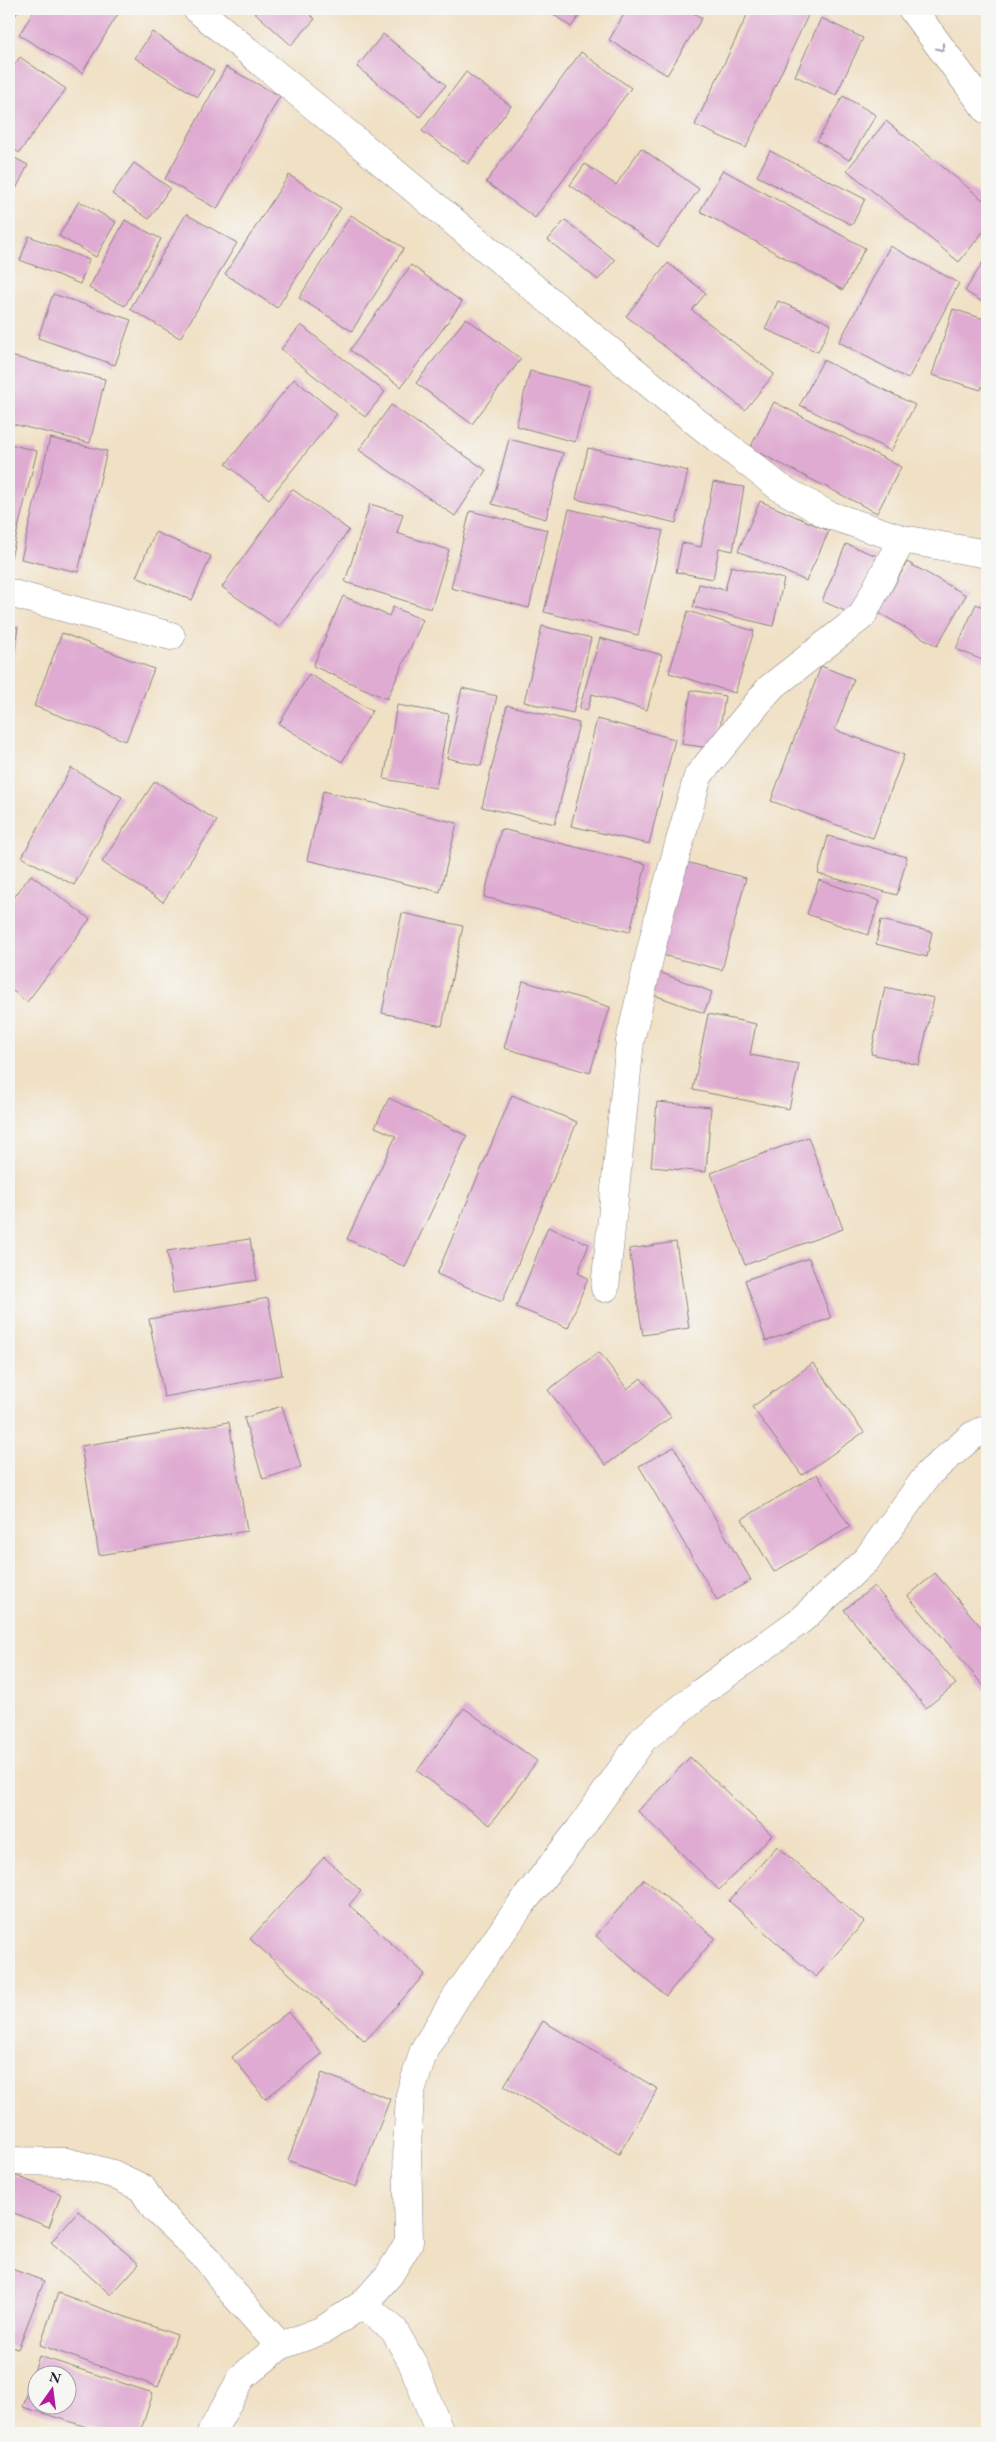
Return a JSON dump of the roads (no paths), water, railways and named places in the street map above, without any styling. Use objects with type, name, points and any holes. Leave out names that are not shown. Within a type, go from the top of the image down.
[{"type":"street","points":[[197,9],[677,407],[780,487],[826,514],[902,539],[987,554]]},
{"type":"street","points":[[912,9],[987,110]]},
{"type":"street","points":[[606,1288],[630,1041],[659,916],[698,776],[770,688],[862,616],[902,539]]},
{"type":"street","points":[[9,593],[171,636]]},
{"type":"street","points":[[211,2433],[242,2377],[280,2346],[323,2330],[363,2304],[389,2275],[409,2242],[407,2147],[410,2095],[424,2050],[455,1999],[520,1906],[580,1828],[643,1738],[703,1690],[801,1620],[867,1559],[929,1473],[972,1436],[987,1430]]},
{"type":"street","points":[[9,2161],[67,2162],[112,2174],[142,2188],[155,2210],[207,2259],[232,2292],[280,2346]]},
{"type":"street","points":[[363,2304],[394,2330],[412,2362],[440,2433]]}]
